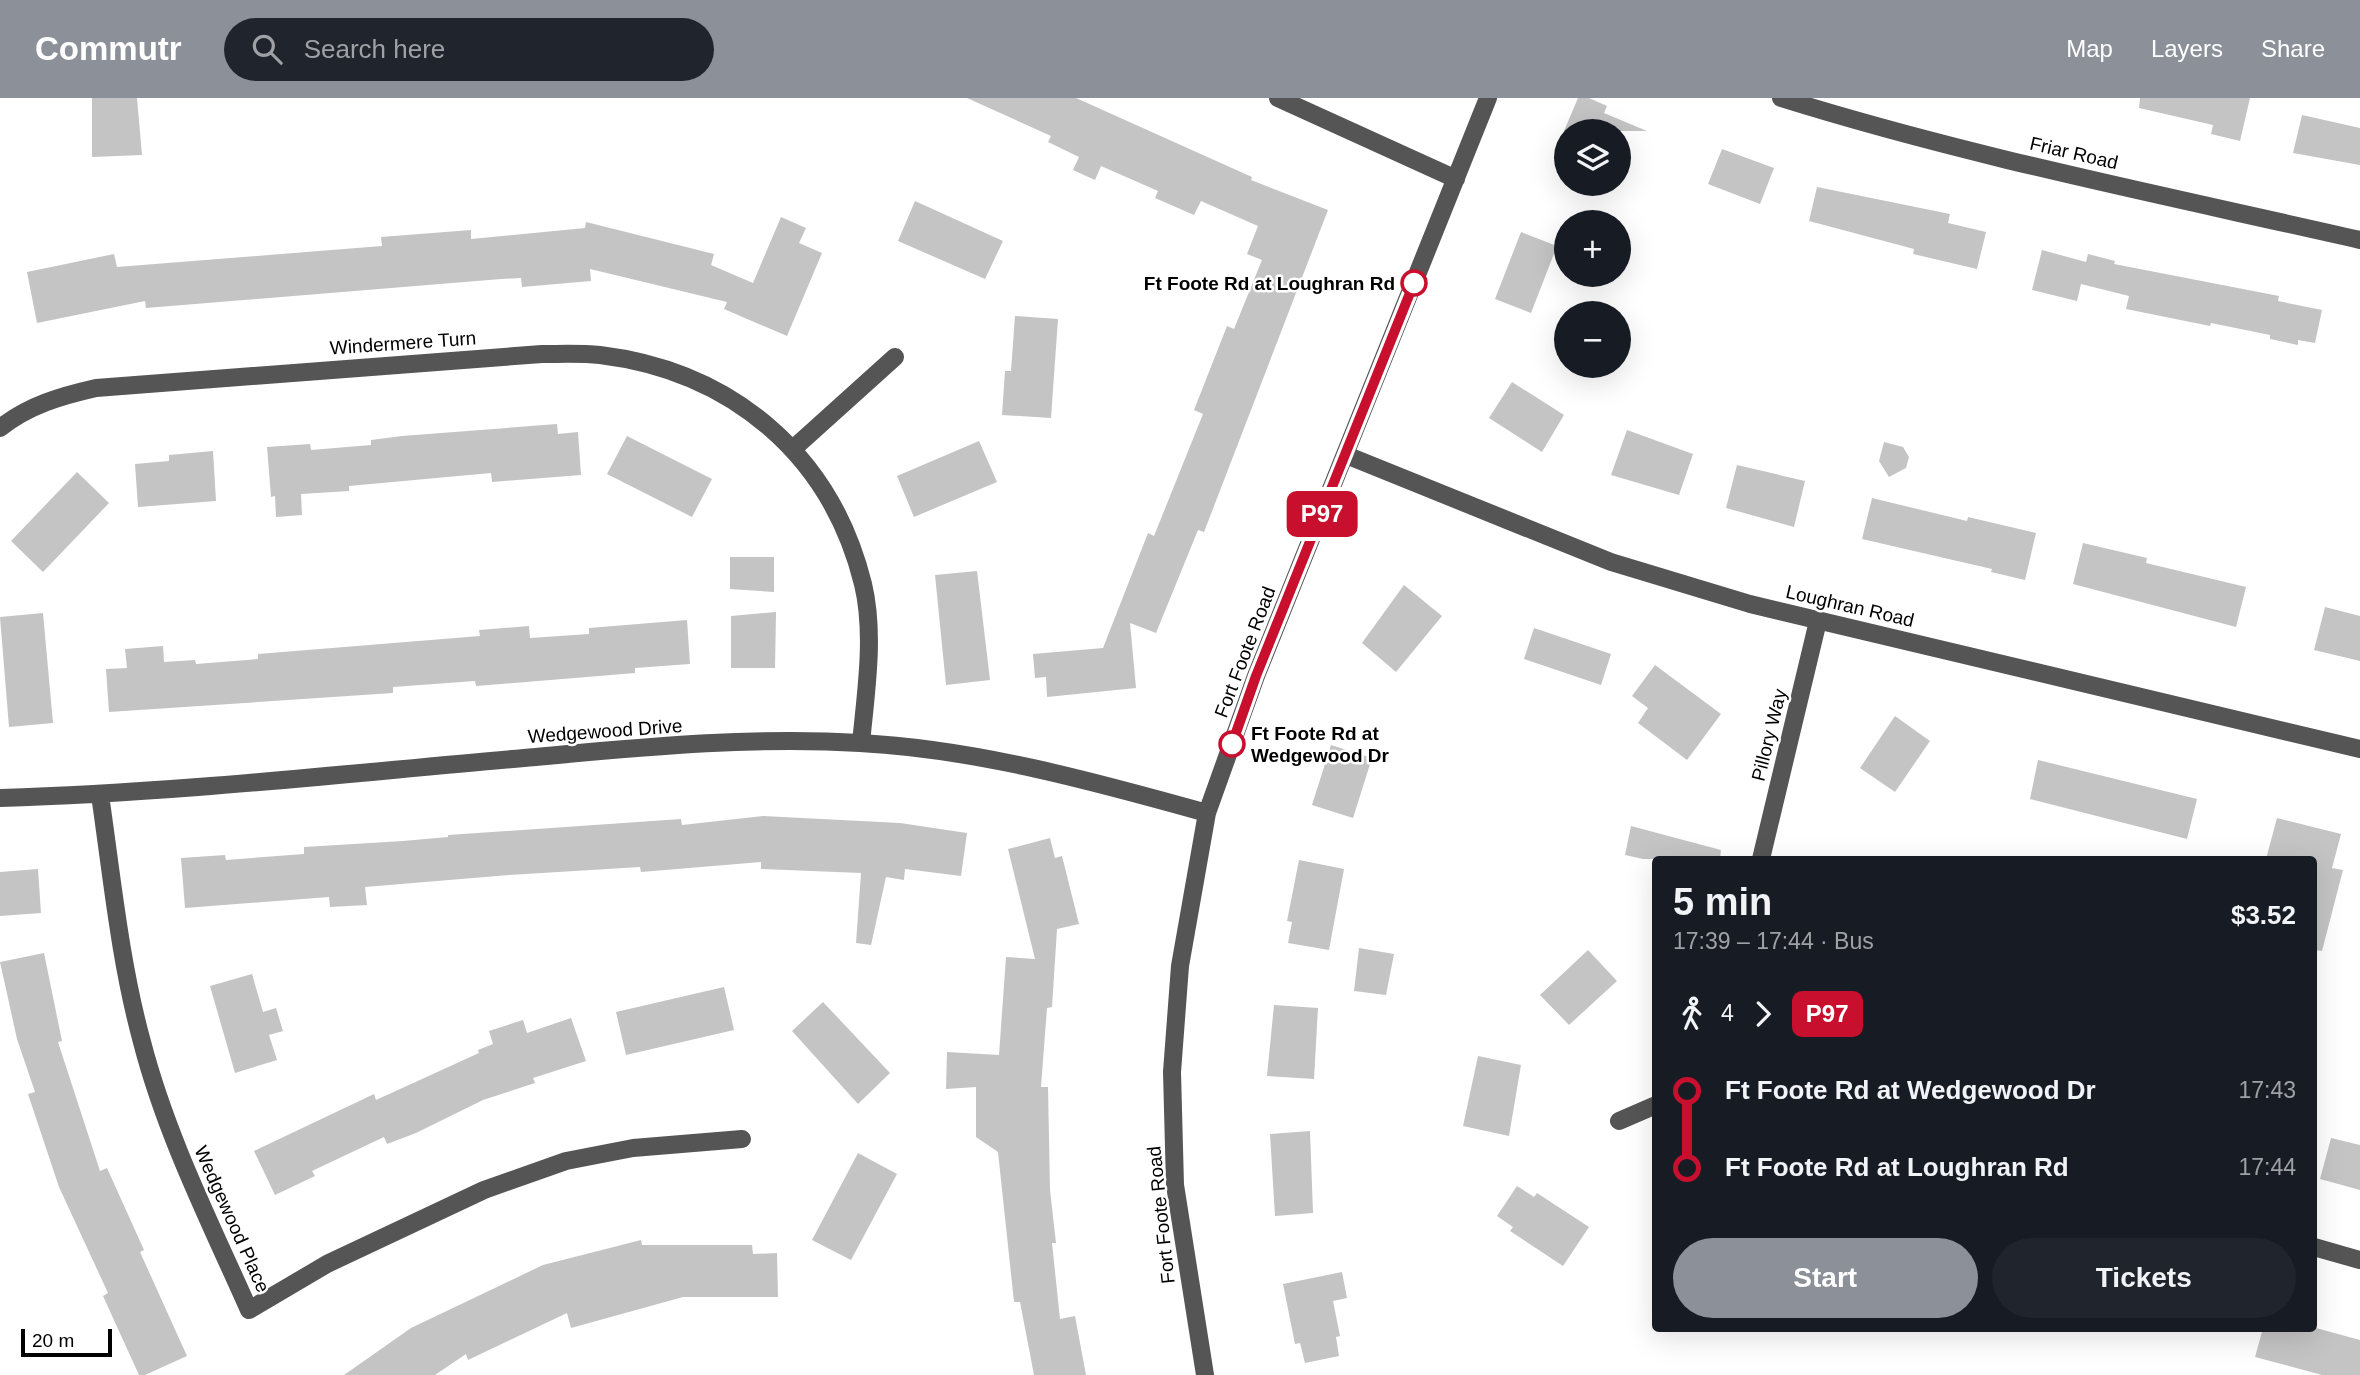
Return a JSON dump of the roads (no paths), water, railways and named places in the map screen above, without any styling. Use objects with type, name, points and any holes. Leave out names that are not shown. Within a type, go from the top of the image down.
[{"type":"street","points":[[1278,98],[1456,179]]},
{"type":"street","name":"Fort Foote Road","points":[[1205,1375],[1175,1185],[1172,1072],[1180,966],[1207,813],[1256,676],[1488,98]]},
{"type":"street","name":"Friar Road","points":[[1781,98],[1852,120],[2041,167],[2360,240]]},
{"type":"street","name":"Windermere Turn","points":[[0,428],[38,405],[96,388],[542,354],[587,354],[645,363],[695,380],[727,395],[794,448],[824,490],[850,540],[863,586],[868,635],[861,743]]},
{"type":"street","points":[[794,448],[895,357]]},
{"type":"street","name":"Loughran Road","points":[[1346,455],[1611,562],[1750,604],[2360,749]]},
{"type":"street","name":"Pillory Way","points":[[1762,856],[1818,621]]},
{"type":"street","name":"Wedgewood Drive","points":[[0,798],[100,795],[583,752],[750,743],[861,743],[958,756],[1059,774],[1207,813]]},
{"type":"street","name":"Wedgewood Place","points":[[100,795],[124,958],[142,1043],[172,1135],[249,1310],[351,1253],[484,1190],[542,1169],[566,1161],[633,1148],[742,1139]]},
{"type":"street","points":[[1619,1121],[1652,1107]]},
{"type":"street","points":[[2317,1248],[2360,1260]]},
{"type":"place","name":"Ft Foote Rd at Loughran Rd","points":[[1414,283]]},
{"type":"place","name":"Ft Foote Rd at Wedgewood Dr","points":[[1232,744]]}]
